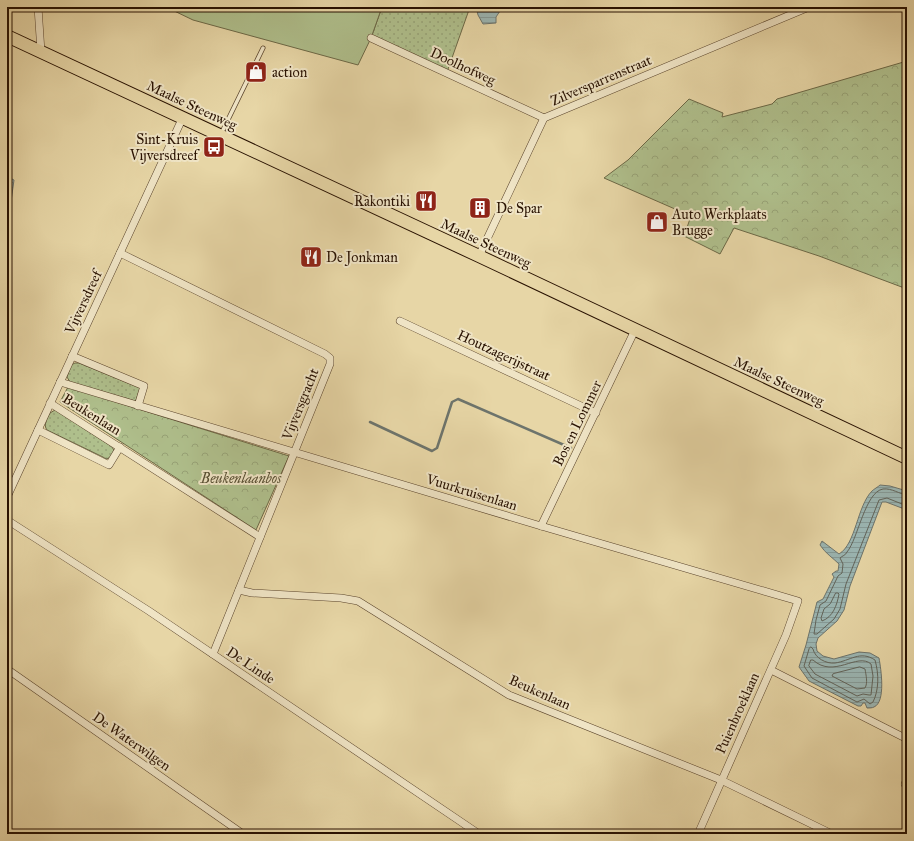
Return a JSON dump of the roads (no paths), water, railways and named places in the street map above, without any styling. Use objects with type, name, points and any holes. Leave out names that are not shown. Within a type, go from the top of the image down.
[{"type":"main road","name":"Maalse Steenweg","points":[[7,36],[183,117],[907,458]]},
{"type":"street","points":[[38,7],[41,52]]},
{"type":"street","name":"Zilversparrenstraat","points":[[479,256],[544,118],[809,7]]},
{"type":"street","name":"Doolhofweg","points":[[370,38],[544,118]]},
{"type":"street","name":"Vijversdreef","points":[[7,497],[183,117]]},
{"type":"street","name":"Vijversgracht","points":[[120,253],[325,354],[330,358],[330,364],[213,654]]},
{"type":"street","name":"Houtzagerijstraat","points":[[400,321],[596,413]]},
{"type":"street","name":"Bos en Lommer","points":[[541,526],[635,330]]},
{"type":"street","points":[[72,356],[144,386],[138,406]]},
{"type":"street","name":"Vuurkruisenlaan","points":[[60,382],[541,526],[798,601]]},
{"type":"street","name":"Beukenlaan","points":[[50,403],[260,537]]},
{"type":"street","name":"Beukenlaan","points":[[38,430],[109,465],[120,447]]},
{"type":"street","name":"De Linde","points":[[7,520],[149,611],[480,834]]},
{"type":"street","name":"Beukenlaan","points":[[239,590],[252,594],[342,598],[358,601],[509,695],[721,780],[832,834]]},
{"type":"street","name":"Puienbroeklaan","points":[[698,834],[786,636],[798,601]]},
{"type":"street","name":"De Waterwilgen","points":[[7,669],[243,834]]},
{"type":"street","points":[[771,670],[907,738]]},
{"type":"street","points":[[907,779],[904,784],[907,785]]},
{"type":"lane","points":[[220,135],[263,48]]},
{"type":"water","points":[[483,7],[490,9],[492,7],[502,8],[496,17],[496,23],[483,24],[477,11],[482,10]]},
{"type":"water","points":[[8,177],[14,180],[7,230],[7,199],[9,182],[7,181]]},
{"type":"water","points":[[880,485],[907,491],[907,510],[886,502],[882,502],[850,586],[844,610],[837,621],[818,638],[816,644],[817,651],[823,656],[834,659],[859,652],[870,653],[879,658],[882,685],[880,699],[878,704],[874,707],[867,708],[865,703],[858,706],[809,681],[799,667],[817,602],[823,599],[834,577],[832,574],[838,571],[839,564],[820,545],[822,541],[839,554],[845,549],[853,534],[867,498],[872,491]]},
{"type":"waterway","points":[[370,422],[432,451],[437,448],[452,402],[458,399],[571,448]]},
{"type":"place","name":"action","points":[[256,72]]},
{"type":"place","name":"Sint-Kruis Vijversdreef","points":[[214,147]]},
{"type":"place","name":"Rakontiki","points":[[426,201]]},
{"type":"place","name":"De Spar","points":[[480,208]]},
{"type":"place","name":"Auto Werkplaats Brugge","points":[[657,222]]},
{"type":"place","name":"De Jonkman","points":[[311,257]]},
{"type":"park label","name":"Beukenlaanbos","points":[[241,478]]}]
